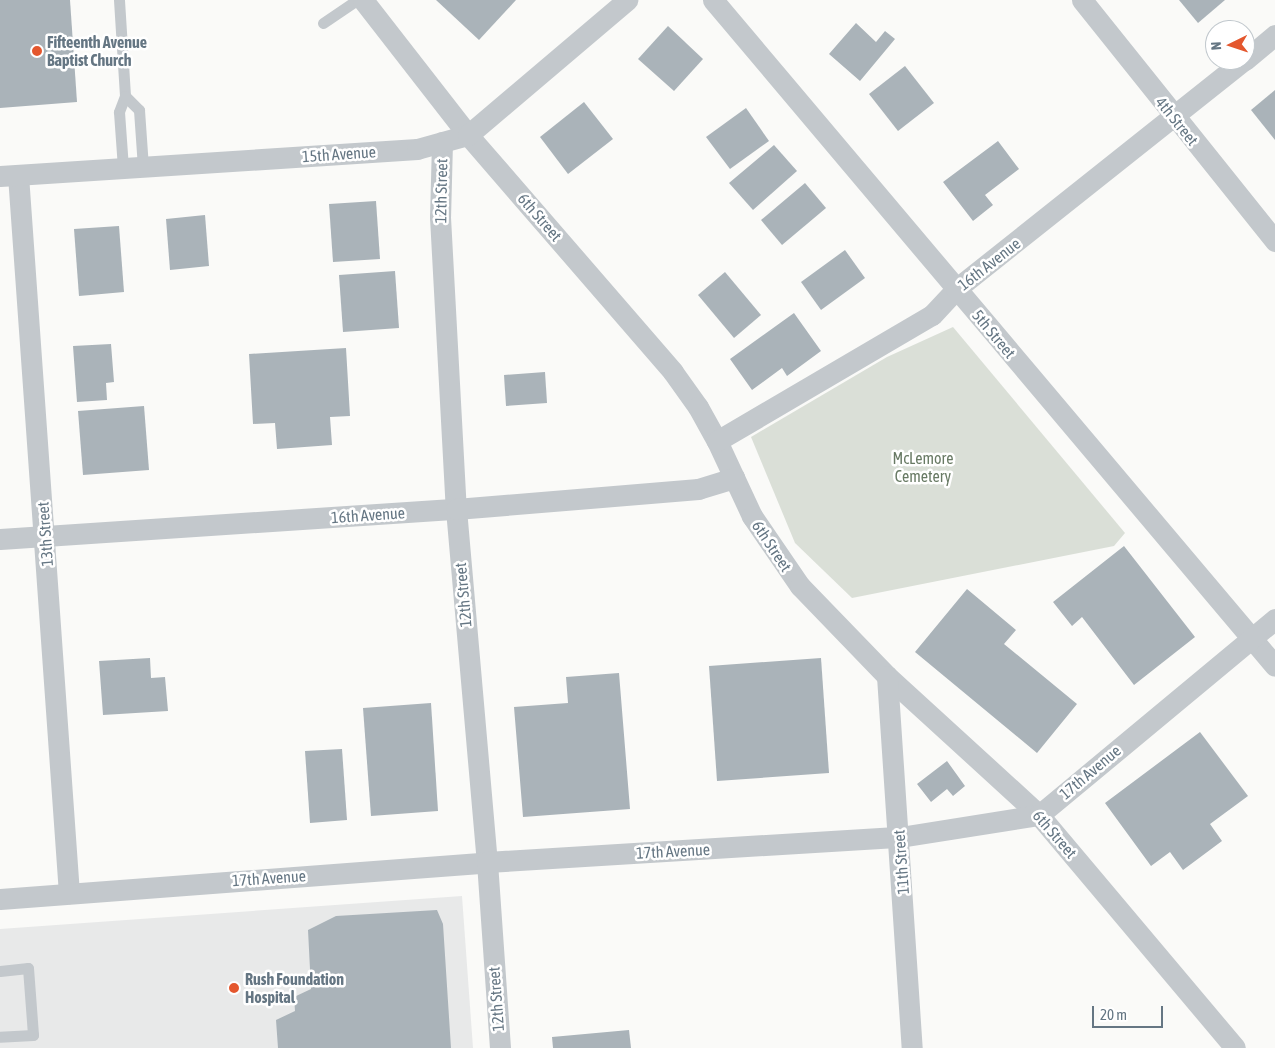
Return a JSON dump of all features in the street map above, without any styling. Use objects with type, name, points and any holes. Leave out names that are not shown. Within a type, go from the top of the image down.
[{"type":"street","name":"6th Street","points":[[363,0],[468,135],[673,372],[698,407],[717,441],[752,516],[776,555],[800,586],[887,676],[1039,815],[1235,1048]]},
{"type":"street","name":"15th Avenue","points":[[9,176],[417,149],[468,135],[626,0]]},
{"type":"street","name":"5th Street","points":[[713,0],[1275,666]]},
{"type":"street","name":"4th Street","points":[[1082,0],[1174,118],[1275,241]]},
{"type":"street","name":"16th Avenue","points":[[1255,52],[1275,35]]},
{"type":"street","name":"16th Avenue","points":[[717,441],[932,315],[956,289],[1233,70]]},
{"type":"street","name":"12th Street","points":[[442,142],[440,217],[456,509],[487,862],[500,1048]]},
{"type":"street","name":"13th Street","points":[[9,176],[45,536],[69,893]]},
{"type":"street","name":"16th Avenue","points":[[0,539],[456,509],[698,489],[734,478]]},
{"type":"street","name":"17th Avenue","points":[[0,899],[487,862],[900,837],[1039,815],[1275,619]]},
{"type":"street","name":"11th Street","points":[[887,676],[900,837],[912,1048]]},
{"type":"lane","points":[[120,0],[125,96],[118,112],[133,168]]},
{"type":"lane","points":[[323,23],[357,0]]},
{"type":"lane","points":[[125,96],[139,110],[133,168]]},
{"type":"lane","points":[[0,971],[28,968],[32,1035],[0,1037]]},
{"type":"shaded area","name":"Rush Foundation Hospital","points":[[462,896],[473,1048],[0,1048],[0,929]]},
{"type":"green space","name":"McLemore Cemetery","points":[[953,327],[1125,533],[1114,546],[852,598],[795,543],[751,437],[887,357]]},
{"type":"building","name":"Fifteenth Avenue Baptist Church","points":[[0,0],[70,0],[77,102],[0,108]]},
{"type":"building","points":[[436,0],[516,0],[479,40]]},
{"type":"building","points":[[1179,0],[1225,0],[1198,23]]},
{"type":"building","points":[[856,23],[876,42],[885,31],[895,39],[860,81],[829,54]]},
{"type":"building","points":[[668,26],[703,59],[674,91],[638,59]]},
{"type":"building","points":[[905,66],[934,103],[898,131],[869,94]]},
{"type":"building","points":[[1275,90],[1275,140],[1251,110]]},
{"type":"building","points":[[584,102],[613,139],[568,174],[540,137]]},
{"type":"building","points":[[746,108],[769,141],[730,169],[706,137]]},
{"type":"building","points":[[998,141],[1019,169],[985,195],[993,205],[973,221],[943,182]]},
{"type":"building","points":[[774,145],[797,171],[753,210],[729,183]]},
{"type":"building","points":[[805,183],[826,208],[782,245],[761,220]]},
{"type":"building","points":[[376,201],[380,259],[333,262],[329,204]]},
{"type":"building","points":[[205,215],[209,266],[170,270],[166,219]]},
{"type":"building","points":[[119,226],[124,292],[79,296],[74,229]]},
{"type":"building","points":[[845,250],[865,278],[821,310],[801,282]]},
{"type":"building","points":[[395,271],[399,328],[343,332],[339,275]]},
{"type":"building","points":[[725,272],[761,315],[734,338],[698,295]]},
{"type":"building","points":[[794,313],[821,351],[787,376],[782,368],[752,390],[730,359]]},
{"type":"building","points":[[111,344],[114,382],[106,383],[107,400],[77,402],[73,346]]},
{"type":"building","points":[[346,348],[350,416],[330,417],[332,445],[277,449],[275,423],[253,424],[249,354]]},
{"type":"building","points":[[545,372],[547,403],[506,406],[504,375]]},
{"type":"building","points":[[144,406],[149,470],[83,475],[78,411]]},
{"type":"building","points":[[1124,546],[1195,637],[1134,685],[1082,617],[1072,626],[1053,602]]},
{"type":"building","points":[[967,589],[1016,630],[1004,644],[1077,704],[1037,753],[915,652]]},
{"type":"building","points":[[150,658],[151,678],[165,677],[168,711],[103,715],[99,661]]},
{"type":"building","points":[[821,658],[829,773],[717,781],[709,666]]},
{"type":"building","points":[[619,673],[630,809],[523,817],[514,707],[568,703],[566,677]]},
{"type":"building","points":[[431,703],[438,811],[371,816],[363,708]]},
{"type":"building","points":[[1200,732],[1248,796],[1210,824],[1222,841],[1183,870],[1170,852],[1151,866],[1105,803]]},
{"type":"building","points":[[342,749],[347,820],[310,823],[305,751]]},
{"type":"building","points":[[947,761],[965,786],[953,796],[947,789],[931,802],[917,784]]},
{"type":"building","points":[[437,910],[443,924],[451,1048],[278,1048],[276,1020],[295,1011],[294,997],[311,989],[308,930],[336,916]]},
{"type":"building","points":[[629,1030],[631,1048],[553,1048],[552,1037]]},
{"type":"place","name":"Fifteenth Avenue Baptist Church","points":[[37,51]]},
{"type":"place","name":"Rush Foundation Hospital","points":[[234,988]]}]
